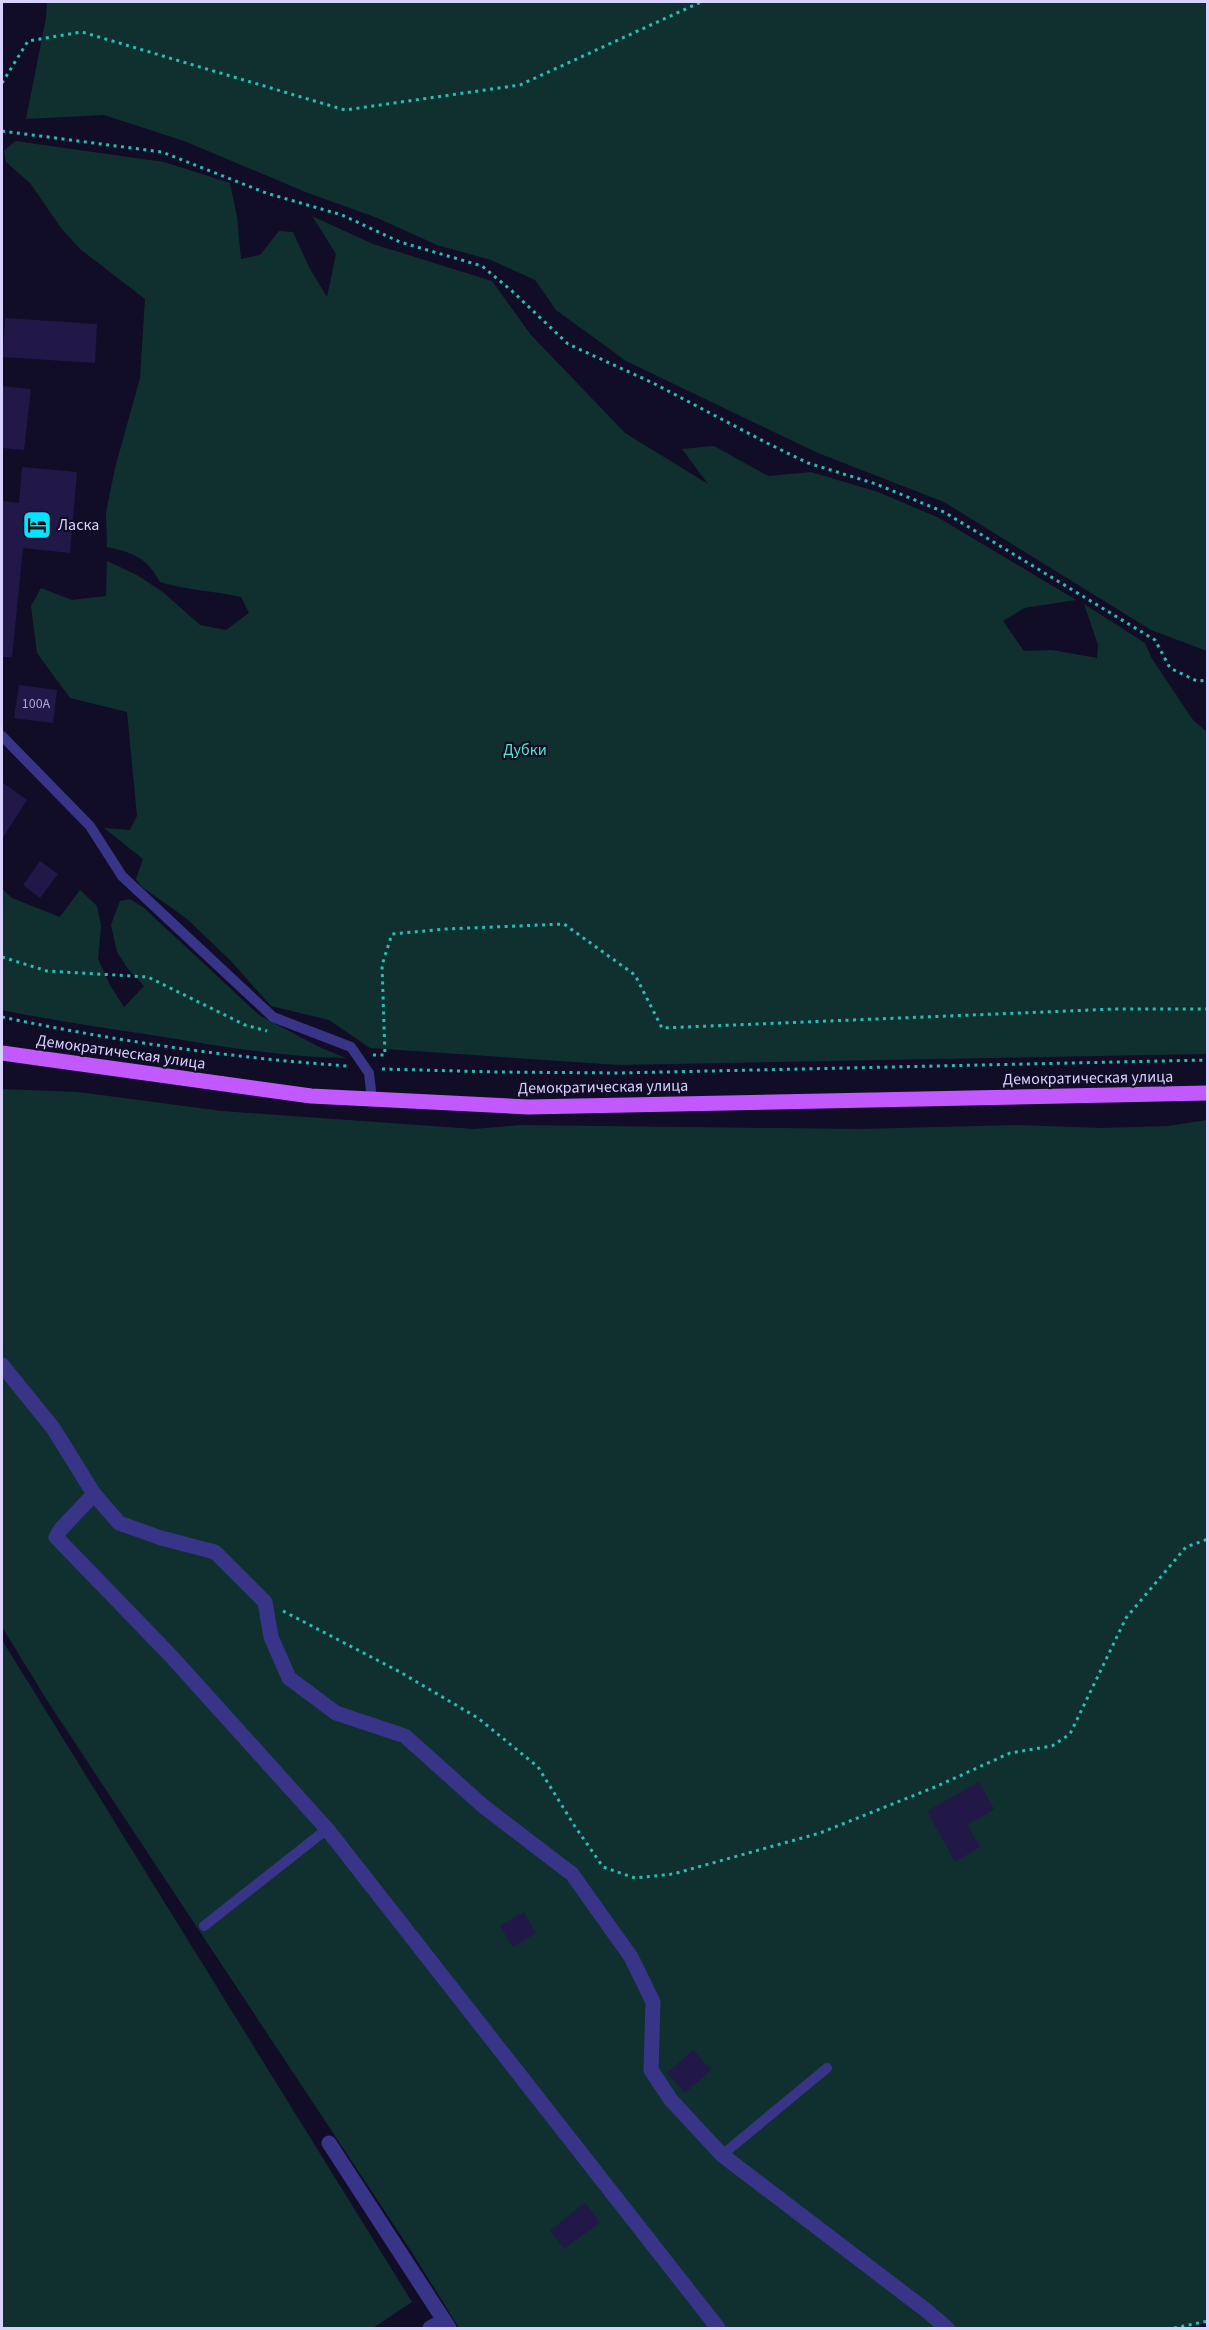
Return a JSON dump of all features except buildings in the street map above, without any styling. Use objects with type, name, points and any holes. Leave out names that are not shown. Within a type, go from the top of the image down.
[{"type":"main road","name":"Демократическая улица","points":[[2,1053],[311,1096],[528,1107],[1208,1093]]},
{"type":"street","points":[[2,1365],[53,1428],[94,1494],[119,1522],[161,1538],[214,1552],[265,1602],[271,1637],[289,1678],[336,1713],[405,1736],[483,1806],[572,1874],[631,1957],[653,2002],[651,2070],[671,2100],[722,2155],[947,2328]]},
{"type":"street","points":[[94,1494],[60,1529],[56,1537],[171,1656],[327,1829],[718,2328]]},
{"type":"street","points":[[329,2143],[446,2324],[430,2328]]},
{"type":"lane","points":[[2,736],[90,826],[122,876],[273,1017],[351,1047],[369,1073],[372,1100]]},
{"type":"lane","points":[[204,1926],[327,1829]]},
{"type":"lane","points":[[722,2155],[827,2068]]},
{"type":"path","points":[[2,83],[28,41],[82,32],[345,110],[520,85],[701,2]]},
{"type":"path","points":[[2,131],[162,152],[266,193],[342,215],[400,242],[482,266],[512,291],[567,344],[653,383],[808,462],[876,484],[944,512],[1155,640],[1170,668],[1197,681],[1208,680]]},
{"type":"path","points":[[356,1055],[385,1055],[382,965],[392,934],[446,929],[564,924],[635,975],[662,1028],[1115,1009],[1208,1009]]},
{"type":"path","points":[[2,957],[47,971],[148,976],[245,1025],[268,1032]]},
{"type":"path","points":[[2,1017],[56,1028],[245,1056],[365,1067],[496,1072],[619,1073],[1208,1060]]},
{"type":"path","points":[[265,1602],[400,1672],[478,1718],[538,1767],[603,1867],[635,1878],[673,1874],[820,1833],[934,1787],[1010,1753],[1052,1746],[1070,1734],[1126,1618],[1186,1547],[1208,1539]]},
{"type":"path","points":[[1174,2328],[1208,2321]]},
{"type":"green space","points":[[47,2],[1207,2],[1207,651],[1151,630],[944,502],[818,453],[626,361],[556,310],[535,280],[491,260],[437,245],[375,217],[308,193],[184,141],[104,115],[26,119],[46,18]]},
{"type":"green space","name":"Дубки","points":[[15,141],[164,162],[230,183],[237,217],[241,259],[260,255],[279,231],[293,232],[310,269],[327,297],[336,254],[312,216],[373,244],[492,281],[531,335],[625,433],[708,484],[682,449],[714,446],[768,476],[811,472],[878,492],[939,518],[1076,600],[1024,608],[1003,621],[1024,651],[1052,650],[1097,658],[1098,645],[1084,604],[1145,643],[1151,657],[1193,720],[1207,732],[1207,1054],[619,1065],[370,1048],[329,1020],[271,1006],[231,961],[186,918],[142,887],[136,879],[143,859],[104,828],[130,830],[137,816],[127,712],[70,698],[37,653],[31,606],[41,588],[72,600],[106,596],[107,561],[137,575],[164,593],[200,625],[226,630],[249,613],[241,597],[160,582],[150,567],[138,557],[107,547],[106,513],[115,468],[140,378],[145,299],[80,249],[61,228],[30,183],[6,162],[4,151]]},
{"type":"green space","points":[[2,889],[12,898],[60,917],[80,890],[97,906],[101,926],[98,959],[111,987],[124,1007],[144,986],[128,969],[117,952],[111,925],[120,901],[130,899],[144,908],[259,1015],[319,1047],[346,1058],[300,1056],[232,1048],[2,1010]]},
{"type":"green space","points":[[2,1089],[78,1092],[222,1111],[474,1129],[521,1125],[859,1129],[1017,1125],[1102,1128],[1168,1126],[1207,1120],[1207,2323],[1186,2328],[459,2328],[413,2254],[50,1705],[2,1627]]},
{"type":"green space","points":[[2,1640],[412,2302],[373,2328],[2,2328]]},
{"type":"place","name":"Ласка","points":[[37,525]]}]
